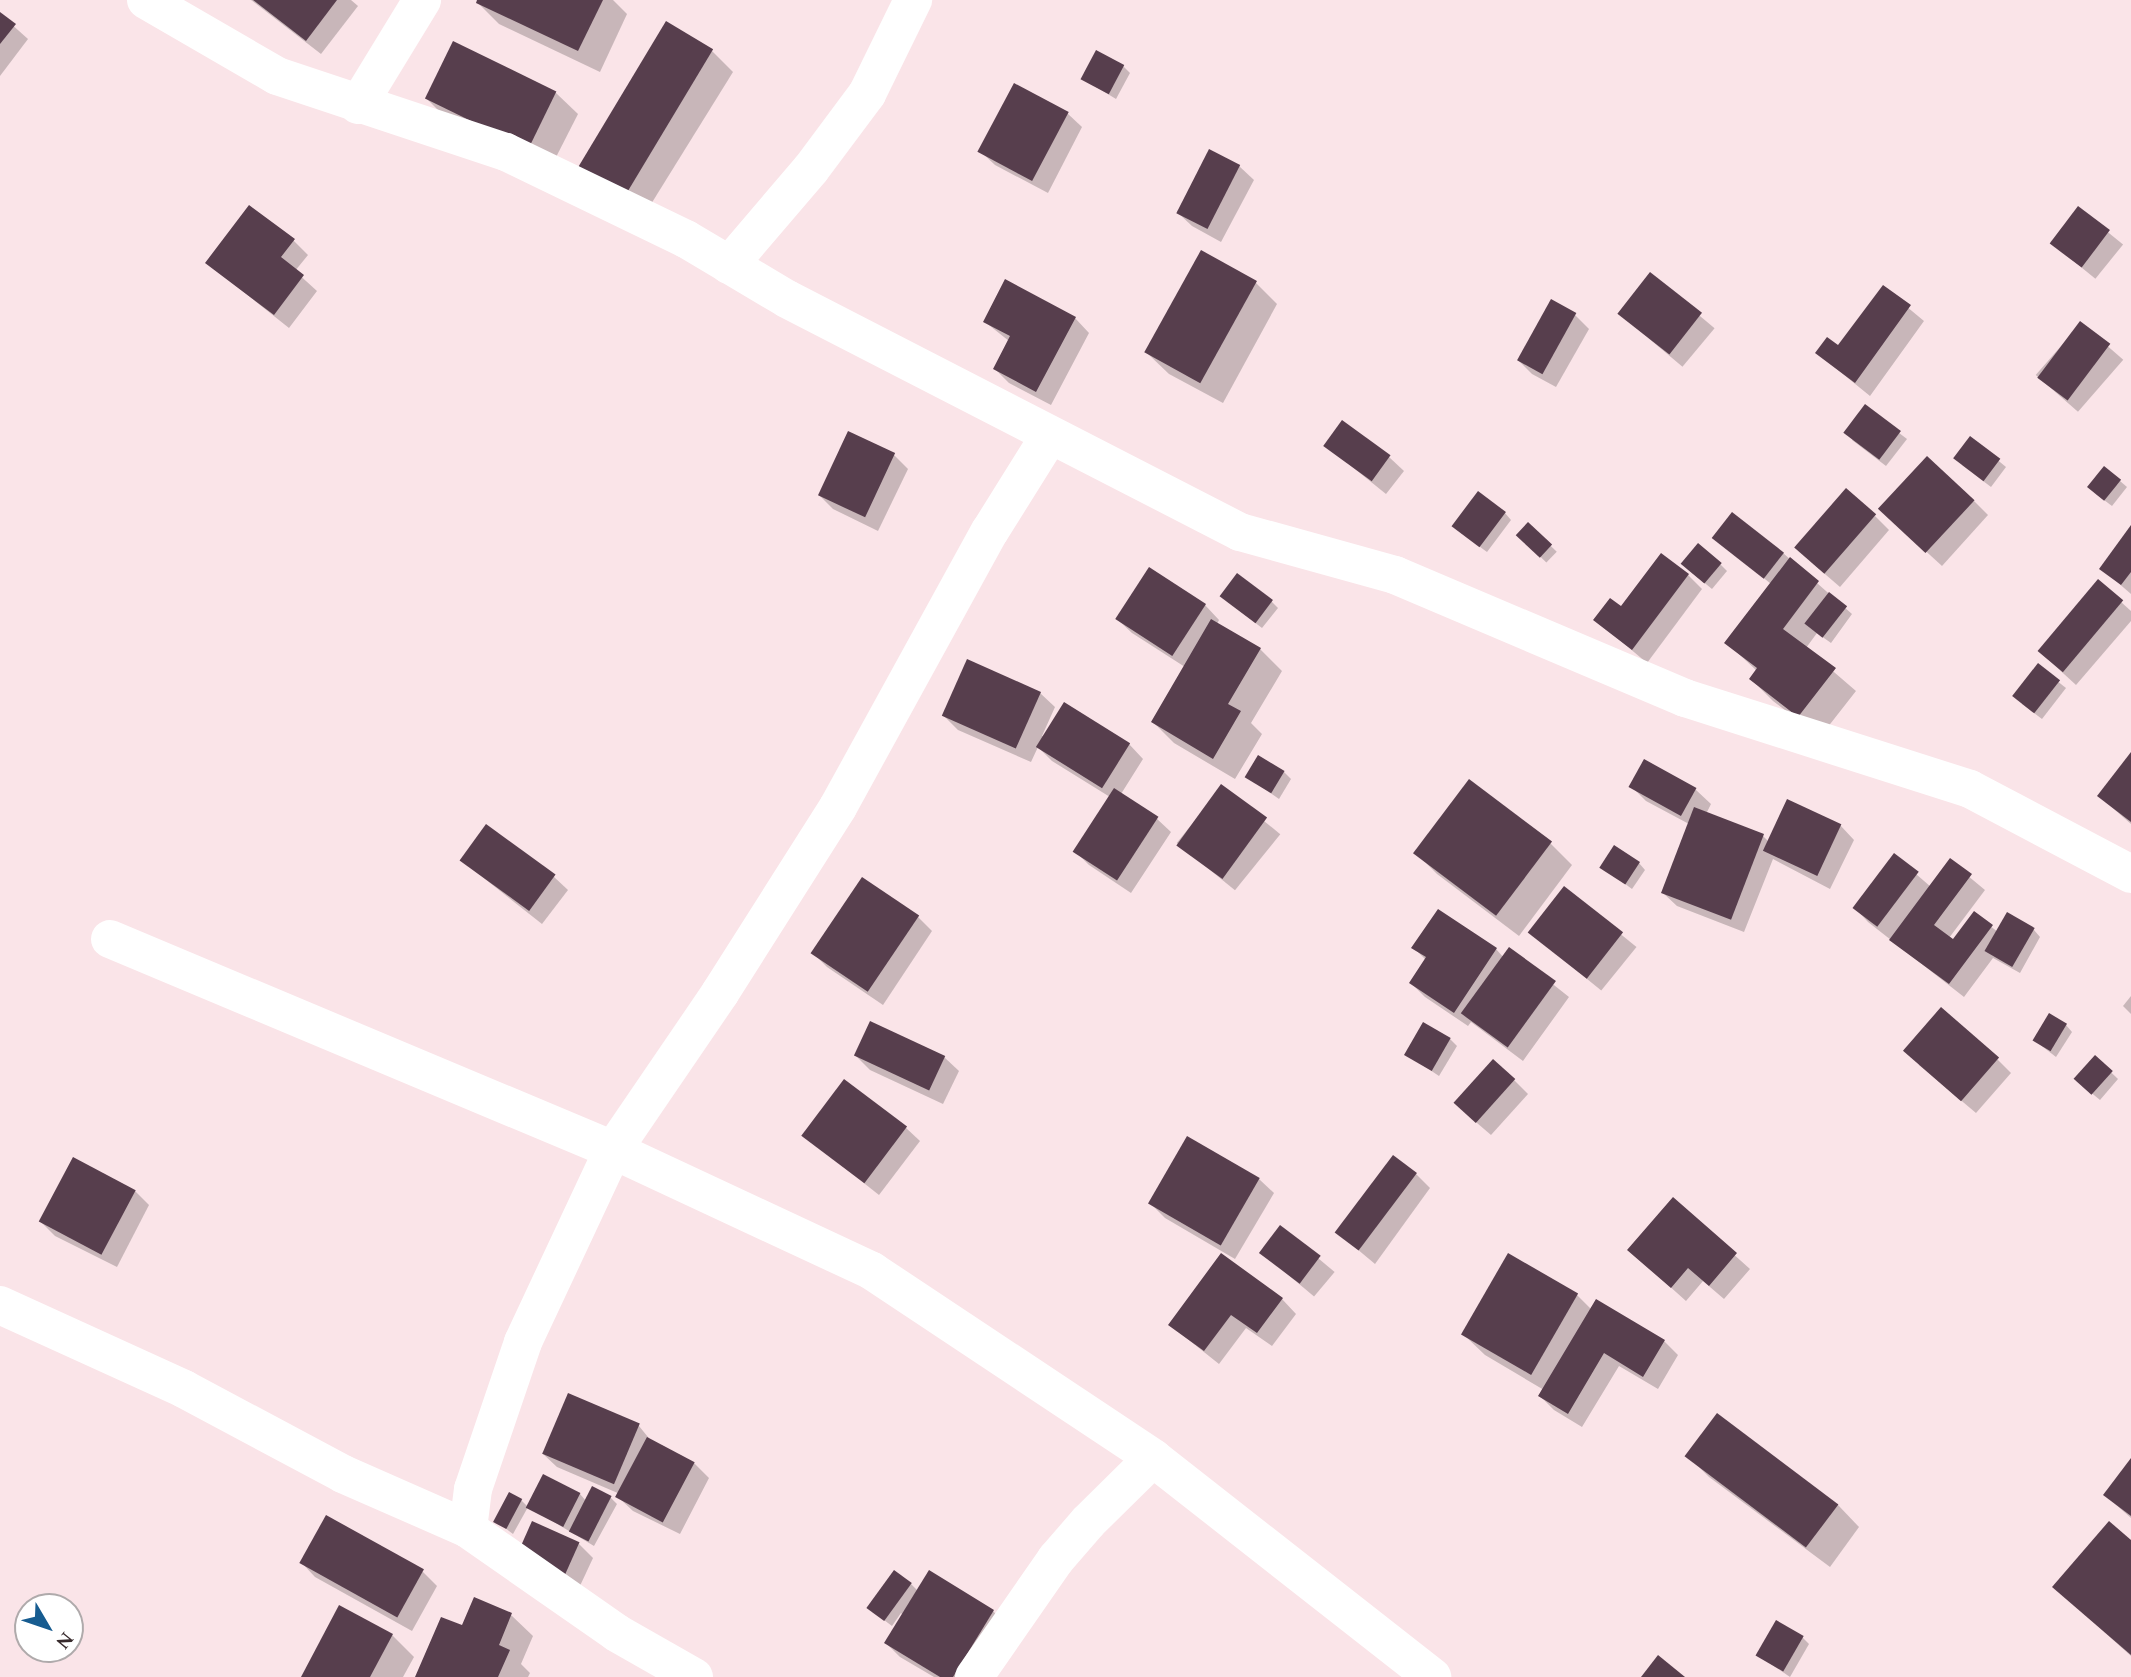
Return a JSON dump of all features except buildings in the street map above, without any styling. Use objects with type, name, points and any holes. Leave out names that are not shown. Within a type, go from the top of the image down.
[{"type":"street","points":[[146,0],[277,76],[506,152],[686,239],[788,299],[1240,532],[1395,575],[1685,698],[1970,789],[2131,874]]},
{"type":"street","points":[[358,105],[422,0]]},
{"type":"street","points":[[729,265],[811,169],[866,94],[913,0]]},
{"type":"street","points":[[468,1529],[473,1489],[523,1342],[613,1150],[720,993],[838,807],[990,531],[1050,435]]},
{"type":"street","points":[[110,939],[613,1150],[872,1271],[1153,1458],[1432,1677]]},
{"type":"street","points":[[0,1305],[184,1389],[343,1474],[468,1529],[617,1633],[694,1677]]},
{"type":"street","points":[[974,1677],[1056,1559],[1088,1522],[1153,1458]]}]
